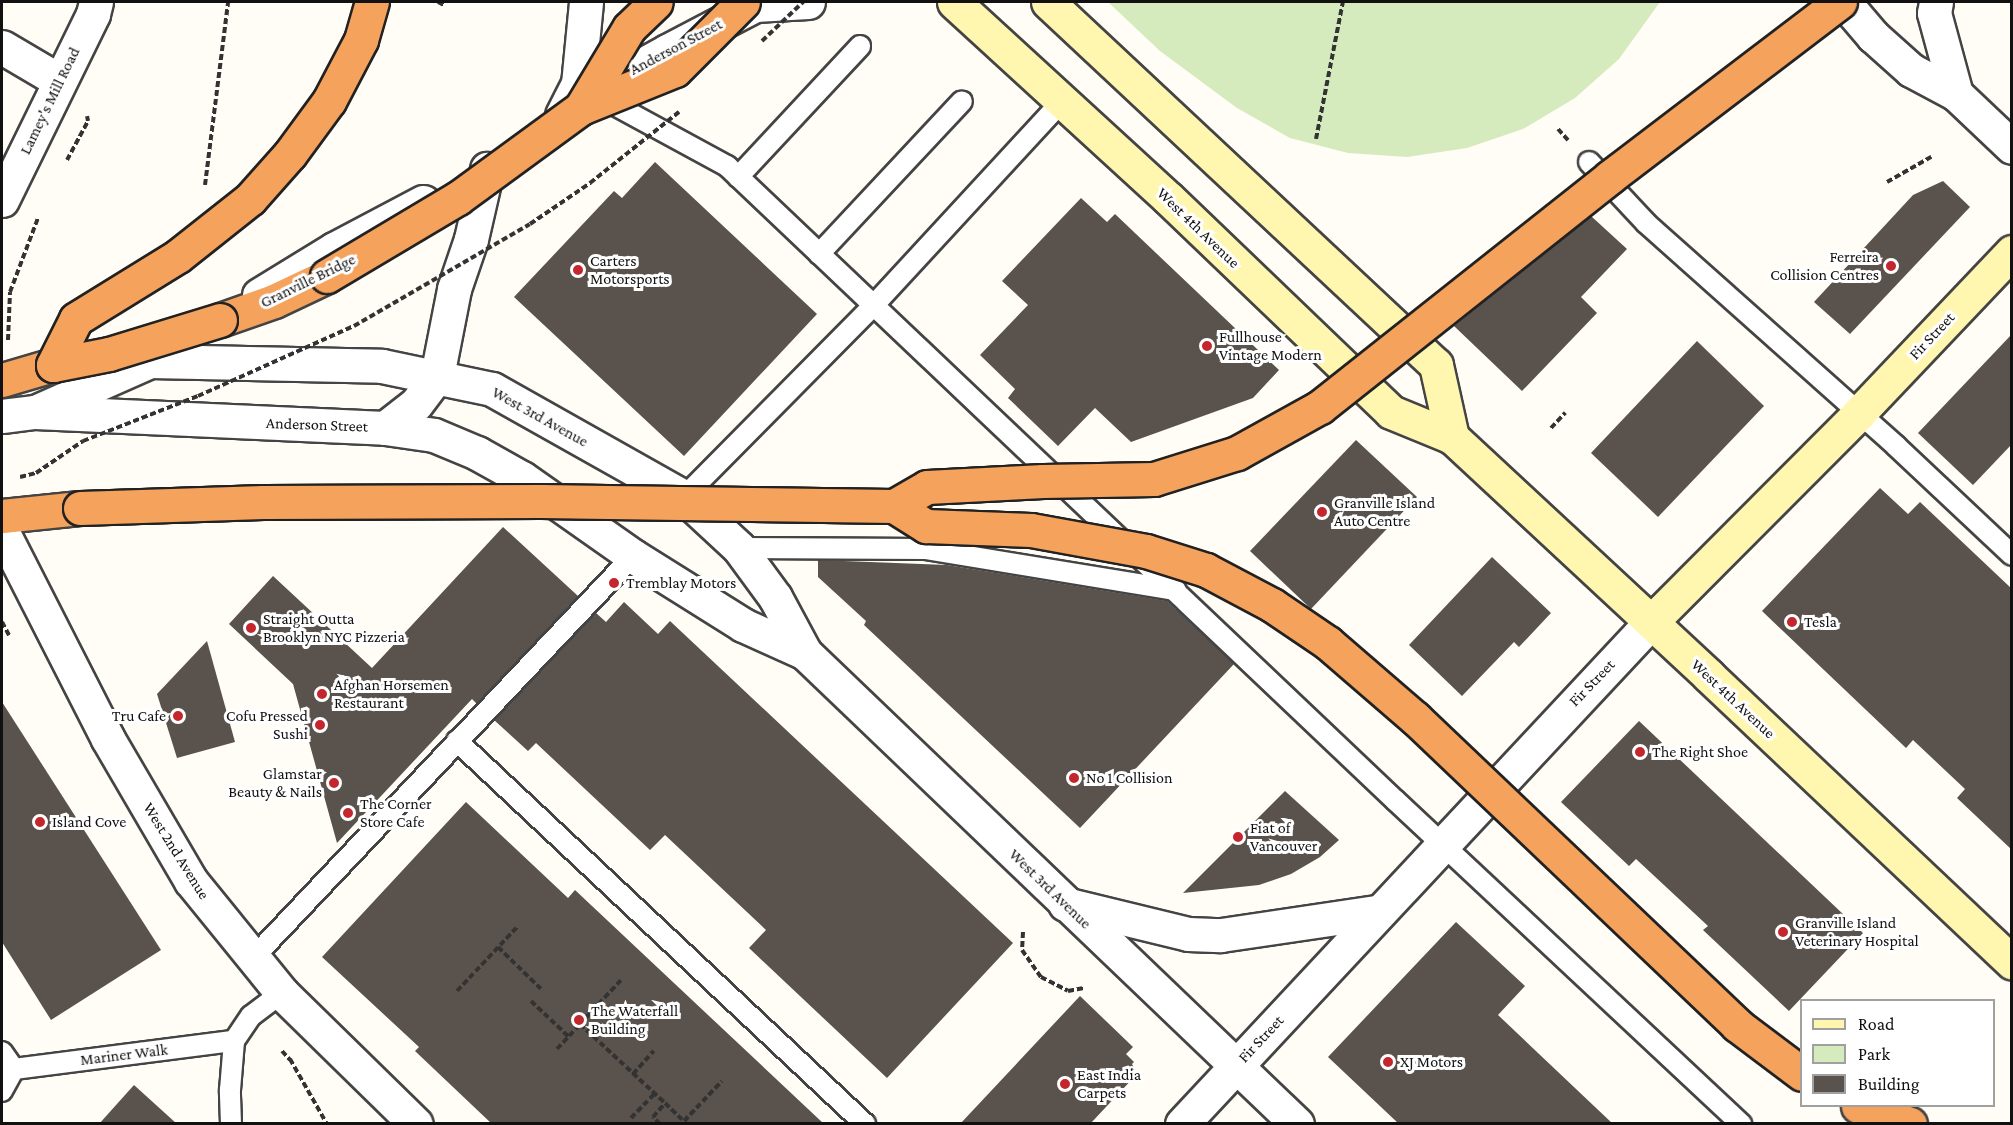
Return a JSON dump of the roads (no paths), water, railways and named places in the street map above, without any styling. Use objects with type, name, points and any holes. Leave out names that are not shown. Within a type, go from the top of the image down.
[{"type":"highway","points":[[53,365],[76,319],[178,256],[250,199],[290,154],[329,101],[361,40],[372,2]]},
{"type":"highway","name":"Granville Bridge","points":[[589,100],[630,28],[656,2]]},
{"type":"highway","name":"Granville Bridge","points":[[2,380],[53,365],[109,354],[220,320],[274,301],[327,276],[458,198],[589,100],[675,69],[743,2]]},
{"type":"highway","points":[[894,507],[927,487],[1154,479],[1237,453],[1320,407],[1610,177],[1840,2]]},
{"type":"highway","points":[[3,537],[80,508],[263,502],[541,501],[894,507],[926,526],[1031,531],[1146,551],[1206,570],[1272,605],[1328,643],[1415,718],[1737,1025],[1800,1072]]},
{"type":"highway","points":[[1861,1107],[1910,1124]]},
{"type":"main road","name":"West 4th Avenue","points":[[954,2],[1062,100],[1391,412],[1452,437],[2012,963]]},
{"type":"main road","points":[[1048,2],[1436,365],[1452,437]]},
{"type":"main road","name":"Fir Street","points":[[1651,622],[1859,413],[2012,252]]},
{"type":"street","name":"Lamey's Mill Road","points":[[2,200],[58,81],[93,14],[96,2]]},
{"type":"street","name":"Anderson Street","points":[[586,2],[578,84],[589,100]]},
{"type":"street","name":"Anderson Street","points":[[589,100],[630,43],[638,2]]},
{"type":"street","name":"Anderson Street","points":[[35,412],[150,361],[334,249],[487,169],[589,100],[755,5],[808,2]]},
{"type":"street","points":[[1844,2],[1873,36],[1911,70],[1956,94],[2012,147]]},
{"type":"street","points":[[1936,2],[1934,13],[1956,94]]},
{"type":"street","points":[[2,47],[58,81]]},
{"type":"street","name":"Anderson Street","points":[[2,416],[35,412],[385,428],[416,404],[436,376],[454,289],[471,239],[487,169]]},
{"type":"street","name":"West 3rd Avenue","points":[[150,361],[382,366],[492,389],[684,497],[739,548],[775,597],[805,653],[1296,1124]]},
{"type":"street","name":"West 3rd Avenue","points":[[385,428],[434,435],[477,453],[522,478],[633,556],[743,625],[805,653]]},
{"type":"street","name":"West 2nd Avenue","points":[[3,537],[108,739],[191,881],[282,993],[416,1124]]},
{"type":"street","name":"Fir Street","points":[[1182,1124],[1377,912],[1651,622]]},
{"type":"street","points":[[1065,904],[1199,935],[1221,935],[1377,912]]},
{"type":"lane","points":[[738,177],[860,46]]},
{"type":"lane","points":[[589,100],[727,166],[1741,1124]]},
{"type":"lane","points":[[684,497],[873,306],[1062,100]]},
{"type":"lane","points":[[819,254],[962,101]]},
{"type":"lane","points":[[1589,162],[1646,223],[1859,413],[2012,555]]},
{"type":"lane","points":[[739,548],[925,549],[1176,590]]},
{"type":"lane","points":[[253,958],[633,556]]},
{"type":"lane","points":[[457,741],[865,1124]]},
{"type":"lane","points":[[231,1124],[230,1090],[234,1041],[250,1016],[282,993]]},
{"type":"lane","name":"Mariner Walk","points":[[14,1069],[234,1041]]},
{"type":"lane","points":[[2,1052],[14,1069],[2,1091]]},
{"type":"place","name":"Ferreira Collision Centres","points":[[1891,266]]},
{"type":"place","name":"Carters Motorsports","points":[[578,270]]},
{"type":"place","name":"Fullhouse Vintage Modern","points":[[1207,346]]},
{"type":"place","name":"Granville Island Auto Centre","points":[[1322,512]]},
{"type":"place","name":"Tremblay Motors","points":[[614,583]]},
{"type":"place","name":"Tesla","points":[[1792,622]]},
{"type":"place","name":"Straight Outta Brooklyn NYC Pizzeria","points":[[251,628]]},
{"type":"place","name":"Afghan Horsemen Restaurant","points":[[322,694]]},
{"type":"place","name":"Tru Cafe","points":[[178,716]]},
{"type":"place","name":"Cofu Pressed Sushi","points":[[320,725]]},
{"type":"place","name":"The Right Shoe","points":[[1640,752]]},
{"type":"place","name":"No 1 Collision","points":[[1074,778]]},
{"type":"place","name":"Glamstar Beauty & Nails","points":[[334,783]]},
{"type":"place","name":"The Corner Store Cafe","points":[[348,813]]},
{"type":"place","name":"Island Cove","points":[[40,822]]},
{"type":"place","name":"Fiat of Vancouver","points":[[1238,837]]},
{"type":"place","name":"Granville Island Veterinary Hospital","points":[[1783,932]]},
{"type":"place","name":"The Waterfall Building","points":[[579,1020]]},
{"type":"place","name":"XJ Motors","points":[[1388,1062]]},
{"type":"place","name":"East India Carpets","points":[[1065,1084]]}]
